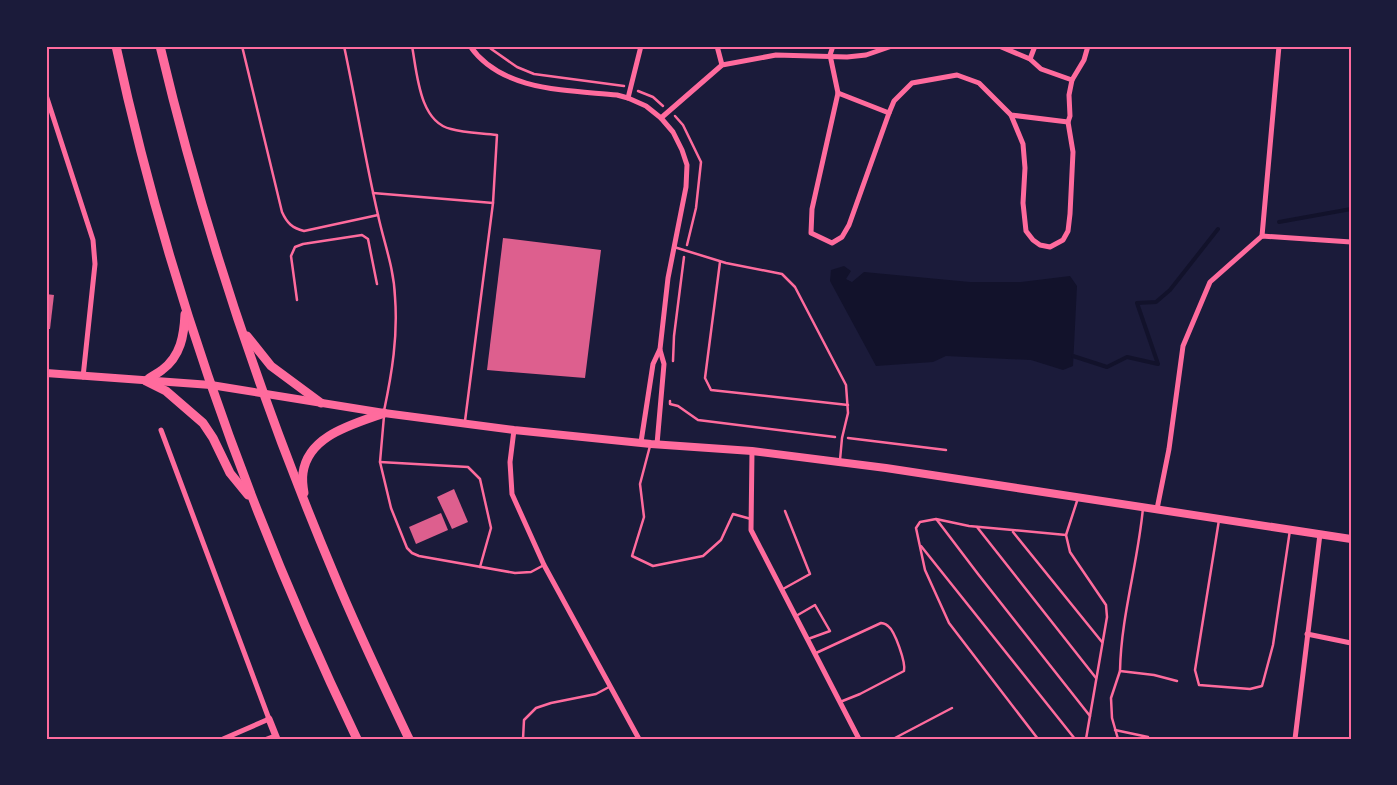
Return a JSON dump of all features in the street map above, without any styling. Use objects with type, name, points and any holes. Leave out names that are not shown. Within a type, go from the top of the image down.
[{"type":"highway","points":[[116,46],[144,164],[186,310],[211,385],[253,501],[304,623],[357,739]]},
{"type":"highway","points":[[160,46],[194,176],[263,394],[305,503],[353,618],[410,739]]},
{"type":"highway","points":[[186,310],[181,347],[164,368],[146,381],[166,391],[203,422],[213,438],[230,474],[253,501]]},
{"type":"highway","points":[[241,328],[271,366],[321,403]]},
{"type":"highway","points":[[305,503],[303,474],[306,462],[316,446],[343,428],[384,413]]},
{"type":"main road","points":[[46,373],[211,385],[384,413],[514,430],[654,444],[752,451],[840,462],[988,482],[1351,539]]},
{"type":"street","points":[[470,46],[480,58],[496,70],[519,81],[544,87],[628,98],[646,106],[661,118],[673,132],[682,150],[687,165],[686,187],[668,278],[660,349],[653,364],[641,442]]},
{"type":"street","points":[[628,98],[641,46]]},
{"type":"street","points":[[717,46],[722,65]]},
{"type":"street","points":[[833,46],[830,55],[838,93],[812,209],[811,232],[832,243],[842,237],[849,226],[894,101],[912,83],[957,75],[979,83],[1011,115],[1023,144],[1025,168],[1023,204],[1026,231],[1040,245],[1050,247],[1062,240],[1068,231],[1073,152],[1068,122],[1070,116],[1069,94],[1072,80],[1084,60],[1088,46]]},
{"type":"street","points":[[661,118],[722,65],[776,54],[847,57],[866,55],[892,46]]},
{"type":"street","points":[[998,46],[1030,59],[1041,69],[1072,80]]},
{"type":"street","points":[[1030,59],[1035,46]]},
{"type":"street","points":[[1157,509],[1169,449],[1183,346],[1210,282],[1262,236],[1279,46]]},
{"type":"street","points":[[838,93],[889,113]]},
{"type":"street","points":[[47,98],[93,240],[95,264],[83,377]]},
{"type":"street","points":[[1011,115],[1068,122]]},
{"type":"street","points":[[1262,236],[1351,242]]},
{"type":"street","points":[[654,444],[664,364],[660,349]]},
{"type":"street","points":[[161,430],[276,737],[267,739]]},
{"type":"street","points":[[514,430],[510,462],[512,494],[544,565],[639,739]]},
{"type":"street","points":[[752,451],[751,530],[859,739]]},
{"type":"street","points":[[1295,739],[1320,534]]},
{"type":"street","points":[[1307,634],[1351,643]]},
{"type":"street","points":[[223,739],[269,719]]},
{"type":"lane","points":[[242,46],[286,222],[295,229],[304,231],[378,215]]},
{"type":"lane","points":[[344,46],[373,193],[391,261],[395,296],[396,322],[392,370],[384,413],[380,462],[390,508],[407,548],[419,556],[515,573],[531,572],[544,565]]},
{"type":"lane","points":[[412,46],[423,103],[434,120],[449,129],[497,135],[493,203],[465,423]]},
{"type":"lane","points":[[373,193],[493,203]]},
{"type":"lane","points":[[297,300],[291,256],[295,247],[303,244],[362,235],[368,239],[377,284]]},
{"type":"lane","points":[[674,248],[720,262],[782,274],[795,287],[846,385],[848,414],[842,438],[840,462]]},
{"type":"lane","points":[[720,262],[705,378],[711,390],[848,405]]},
{"type":"lane","points":[[654,444],[640,484],[644,517],[632,556],[653,566],[703,556],[720,540],[733,514],[751,519]]},
{"type":"lane","points":[[380,462],[468,467],[480,479],[491,528],[480,567]]},
{"type":"lane","points":[[1079,497],[1066,535],[1070,552],[1106,605],[1107,617],[1086,739]]},
{"type":"lane","points":[[1118,739],[1112,718],[1111,698],[1120,671],[1121,648],[1143,507]]},
{"type":"lane","points":[[782,590],[810,574],[785,511]]},
{"type":"lane","points":[[1219,518],[1195,670],[1199,685],[1250,689],[1262,686],[1273,645],[1290,529]]},
{"type":"lane","points":[[1038,739],[949,623],[925,570],[916,528],[920,522],[936,519],[977,527],[1066,535]]},
{"type":"lane","points":[[936,519],[1090,716]]},
{"type":"lane","points":[[977,527],[1096,678]]},
{"type":"lane","points":[[1012,530],[1102,643]]},
{"type":"lane","points":[[920,545],[1075,739]]},
{"type":"lane","points":[[795,616],[815,605],[830,631],[807,639]]},
{"type":"lane","points":[[815,654],[880,624],[886,624],[890,628],[903,658],[904,671],[860,694],[840,702]]},
{"type":"lane","points":[[1120,671],[1154,675],[1177,681]]},
{"type":"lane","points":[[523,739],[524,720],[536,708],[596,694],[610,686]]},
{"type":"lane","points":[[893,739],[952,708]]},
{"type":"lane","points":[[1115,730],[1148,737],[1149,739]]},
{"type":"path","points":[[487,46],[517,67],[534,74],[619,84],[653,97],[683,125],[700,162],[696,208],[685,251],[680,282],[673,362]]},
{"type":"path","points":[[671,396],[670,404],[678,406],[698,420],[946,450]]},
{"type":"shaded area","points":[[844,266],[851,271],[846,279],[852,282],[864,272],[970,282],[1021,282],[1070,276],[1077,286],[1073,366],[1063,370],[1031,360],[946,356],[933,362],[876,366],[830,281],[831,270]]},
{"type":"building","points":[[503,238],[601,250],[585,378],[487,370]]},
{"type":"building","points":[[46,294],[54,295],[50,329],[46,329]]},
{"type":"building","points":[[454,489],[468,522],[452,529],[437,497]]},
{"type":"building","points":[[441,513],[448,530],[416,544],[409,527]]},
{"type":"waterway","points":[[1279,222],[1351,209]]},
{"type":"waterway","points":[[1073,356],[1107,367],[1127,357],[1158,364],[1137,303],[1156,302],[1170,290],[1218,229]]}]
